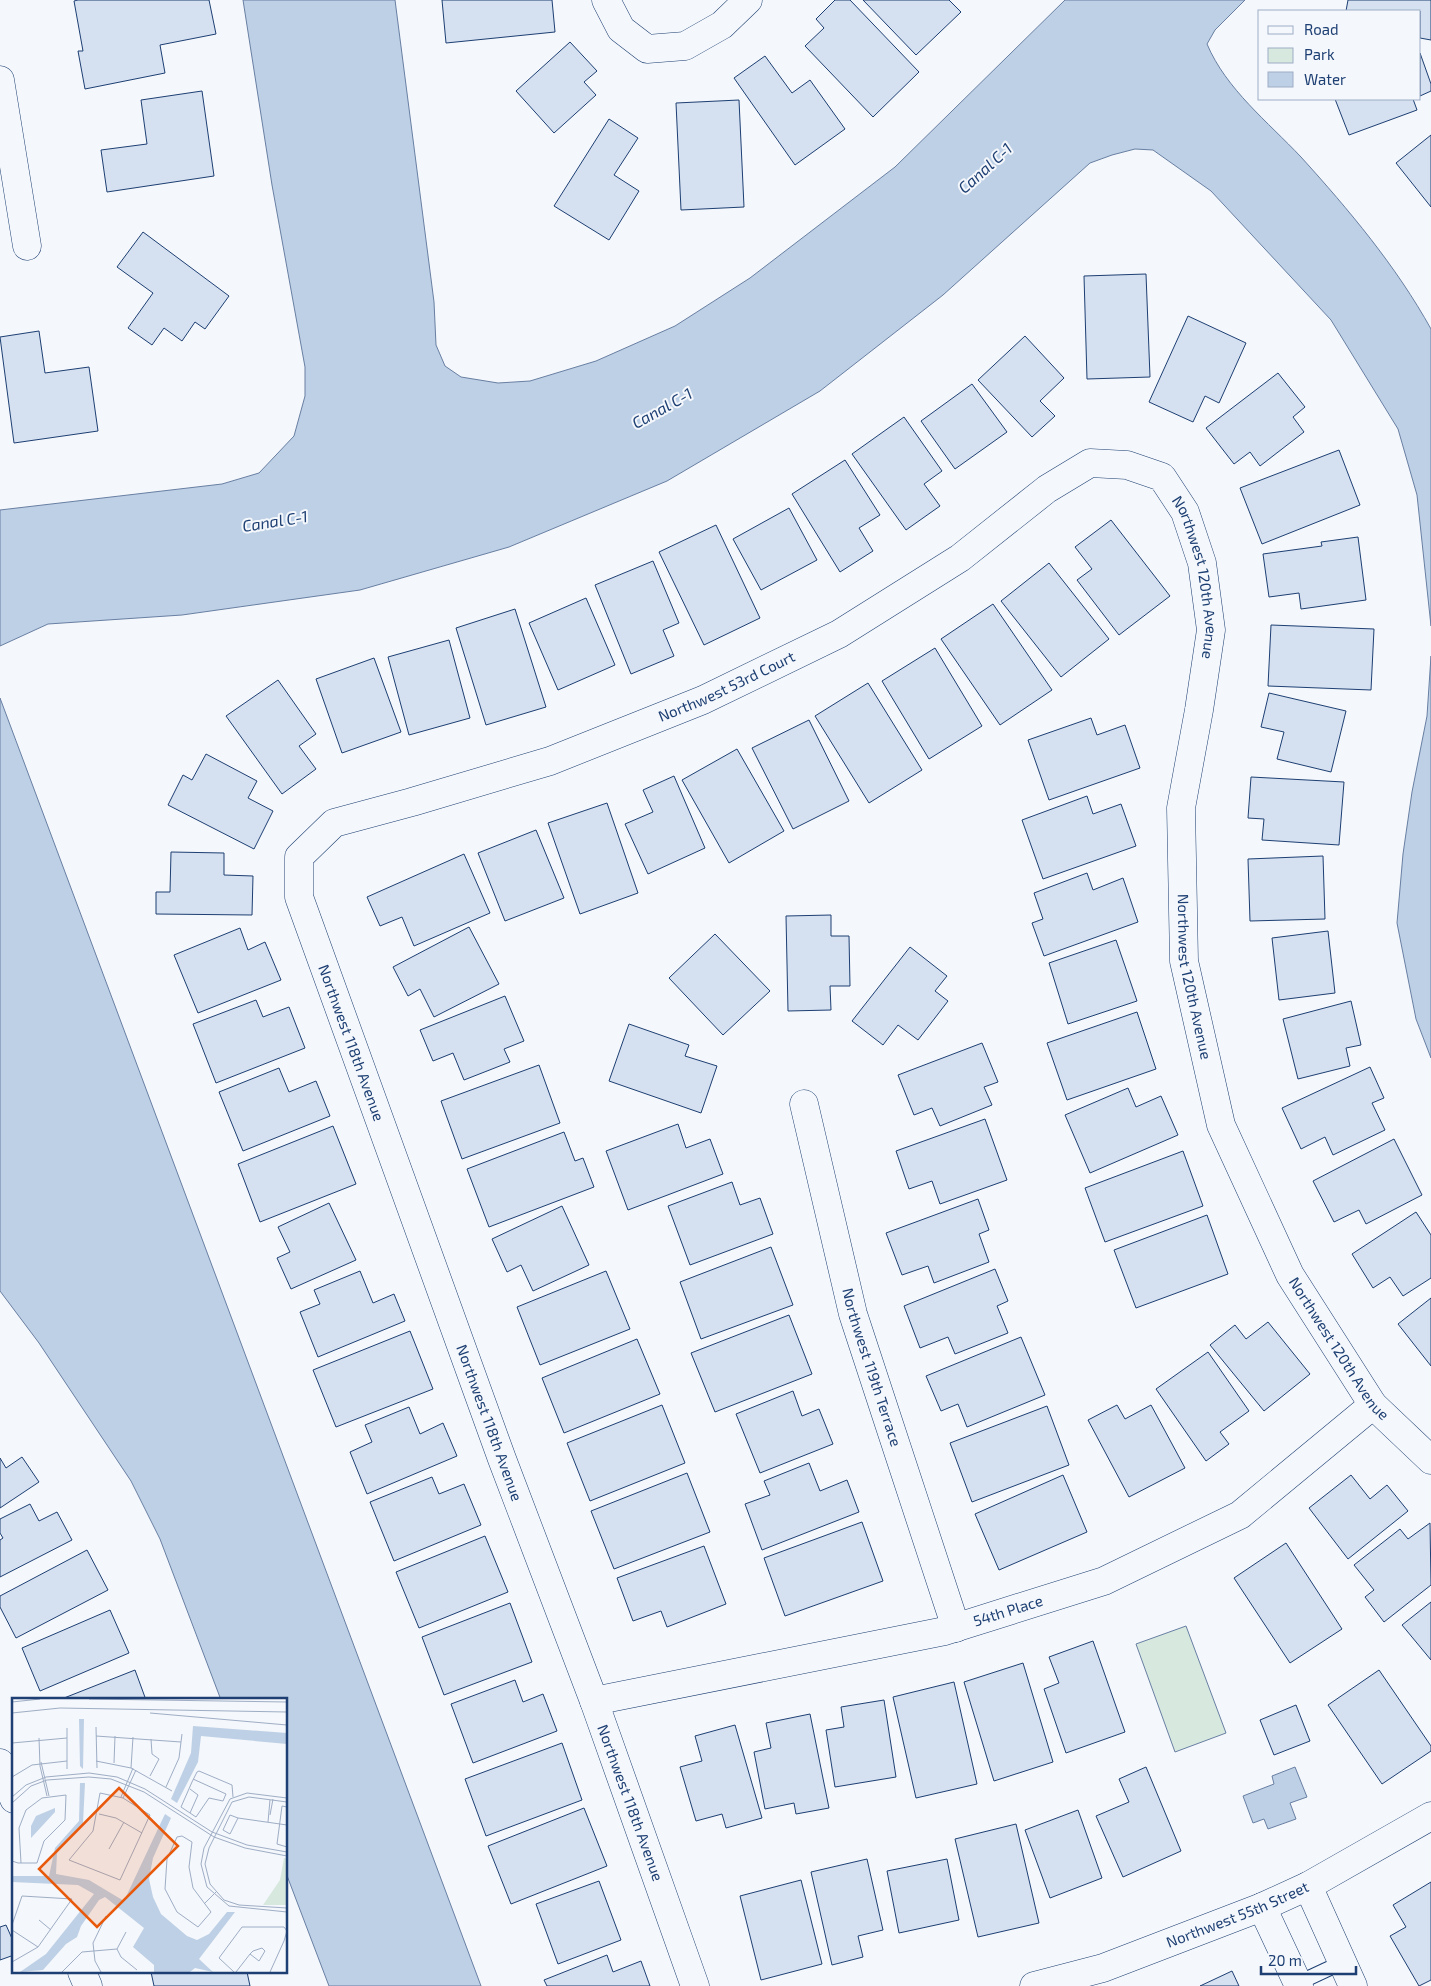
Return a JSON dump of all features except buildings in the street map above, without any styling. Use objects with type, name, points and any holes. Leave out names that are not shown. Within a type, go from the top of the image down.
[{"type":"street","points":[[606,0],[621,28],[647,49],[684,46],[722,25],[748,0]]},
{"type":"street","points":[[0,80],[27,246]]},
{"type":"street","name":"Northwest 53rd Court","points":[[299,857],[334,822],[412,802],[550,761],[703,700],[839,634],[960,558],[1047,489],[1090,463],[1127,466]]},
{"type":"street","name":"Northwest 120th Avenue","points":[[1127,466],[1162,477],[1185,512],[1202,563],[1210,630],[1199,710],[1181,808],[1184,961],[1221,1126],[1290,1275],[1373,1405],[1431,1460]]},
{"type":"street","name":"Northwest 118th Avenue","points":[[299,857],[298,897],[310,932],[502,1459],[594,1701],[695,1986]]},
{"type":"street","name":"Northwest 119th Terrace","points":[[804,1104],[853,1314],[956,1628]]},
{"type":"street","name":"54th Place","points":[[594,1701],[956,1628],[1104,1582],[1240,1515],[1373,1405]]},
{"type":"street","points":[[0,1763],[12,1794]]},
{"type":"street","name":"Northwest 55th Street","points":[[1034,1986],[1103,1968],[1262,1907],[1308,1886],[1431,1816]]},
{"type":"street","points":[[1308,1886],[1348,1974]]},
{"type":"street","points":[[1262,1907],[1298,1985]]},
{"type":"street","points":[[83,1974],[88,1986]]},
{"type":"lane","points":[[1298,1985],[1348,1974]]},
{"type":"green space","points":[[1186,1626],[1226,1733],[1175,1752],[1136,1644]]},
{"type":"water","name":"Canal C-1","points":[[243,0],[395,0],[434,302],[436,345],[445,366],[461,377],[498,383],[530,381],[596,361],[675,326],[750,278],[895,167],[1065,0],[1245,0],[1215,30],[1207,44],[1215,60],[1236,90],[1301,157],[1371,239],[1403,283],[1431,329],[1431,626],[1417,495],[1398,429],[1331,320],[1211,191],[1153,150],[1135,149],[1090,163],[943,295],[820,391],[667,481],[509,547],[360,590],[182,615],[48,624],[0,646],[0,510],[222,484],[259,473],[294,436],[305,396],[305,367],[272,185]]},
{"type":"water","points":[[1431,656],[1431,1058],[1416,1019],[1397,923],[1403,854],[1412,792],[1427,716]]},
{"type":"water","points":[[0,698],[481,1986],[329,1986],[288,1878],[288,1698],[220,1698],[160,1539],[131,1481],[39,1343],[0,1291]]},
{"type":"water","points":[[1295,1767],[1307,1797],[1290,1803],[1296,1819],[1268,1829],[1264,1819],[1253,1823],[1243,1796],[1274,1784],[1272,1776]]}]
